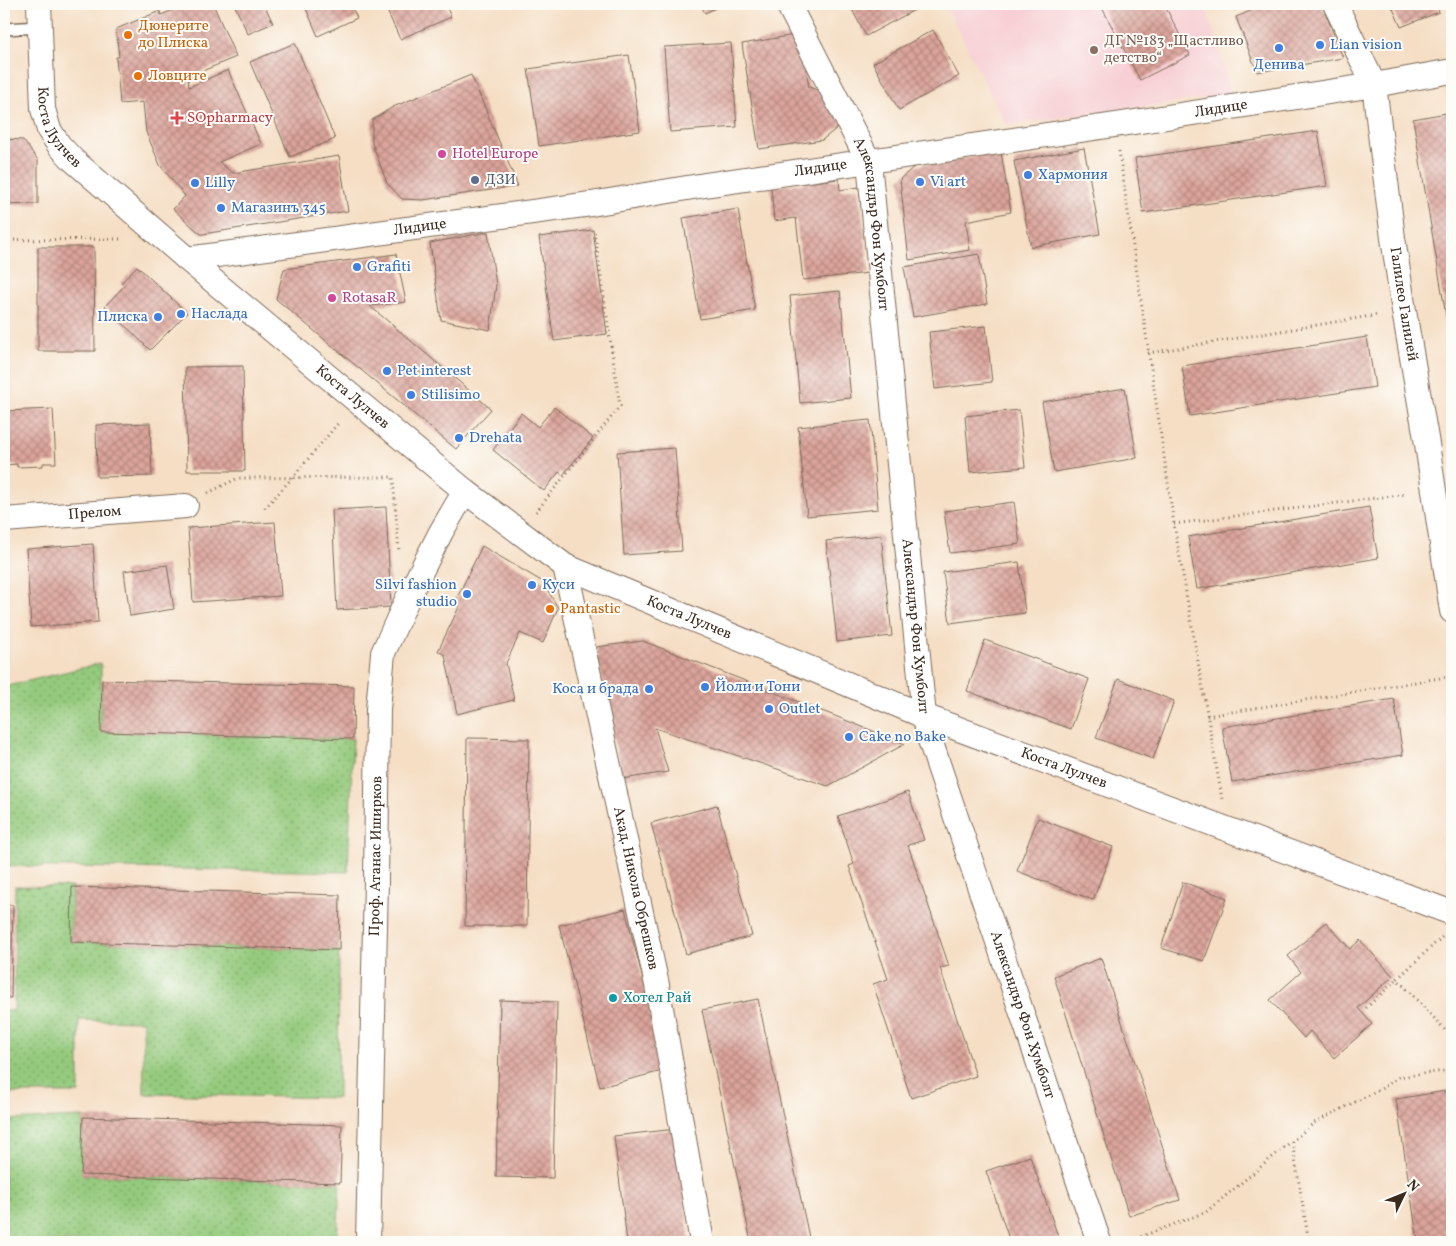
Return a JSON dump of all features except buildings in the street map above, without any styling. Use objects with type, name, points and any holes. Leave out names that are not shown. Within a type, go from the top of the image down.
[{"type":"street","name":"Александър Фон Хумболт","points":[[788,4],[870,162],[924,716],[933,750],[1099,1242]]},
{"type":"street","name":"Галилео Галилей","points":[[1335,4],[1374,85],[1401,292],[1452,611]]},
{"type":"street","name":"Коста Лулчев","points":[[40,15],[42,109],[49,130],[59,145],[73,160],[188,259],[465,490],[565,566],[924,716],[1449,923]]},
{"type":"street","name":"Лидице","points":[[188,259],[591,204],[705,185],[1115,126],[1452,71]]},
{"type":"street","name":"Проф. Атанас Иширков","points":[[368,1242],[378,709],[383,653],[410,593],[465,490]]},
{"type":"street","name":"Прелом","points":[[4,520],[186,506]]},
{"type":"street","name":"Акад. Никола Обрешков","points":[[565,566],[656,985],[702,1242]]},
{"type":"lane","points":[[4,29],[40,15]]},
{"type":"path","points":[[1115,126],[1174,524],[1223,807]]},
{"type":"path","points":[[531,518],[620,406],[591,204]]},
{"type":"path","points":[[4,240],[128,239]]},
{"type":"path","points":[[1148,353],[1383,314]]},
{"type":"path","points":[[265,508],[346,414]]},
{"type":"path","points":[[186,506],[238,478],[393,477],[402,587],[410,593]]},
{"type":"path","points":[[1174,524],[1395,496]]},
{"type":"path","points":[[1207,716],[1452,676]]},
{"type":"path","points":[[1366,1008],[1397,980],[1449,923]]},
{"type":"path","points":[[1397,980],[1452,1037]]},
{"type":"path","points":[[1127,1242],[1206,1212],[1314,1123],[1399,1077],[1452,1070]]},
{"type":"path","points":[[1292,1141],[1310,1242]]},
{"type":"shaded area","name":"ДГ №183 „Щастливо детство“","points":[[945,4],[1212,4],[1206,6],[1232,95],[1006,125]]},
{"type":"green space","points":[[101,663],[101,732],[353,739],[348,872],[4,866],[4,687]]},
{"type":"green space","points":[[15,886],[72,887],[71,942],[339,950],[338,1098],[144,1094],[143,1021],[79,1020],[79,1093],[4,1093],[4,1010],[14,1011]]},
{"type":"green space","points":[[83,1117],[82,1175],[340,1183],[337,1242],[4,1242],[4,1120]]},
{"type":"place","name":"Дюнерите до Плиска","points":[[128,35]]},
{"type":"place","name":"Lian vision","points":[[1320,45]]},
{"type":"place","name":"Денива","points":[[1279,48]]},
{"type":"place","name":"ДГ №183 „Щастливо детство“","points":[[1094,50]]},
{"type":"place","name":"Ловците","points":[[138,76]]},
{"type":"place","name":"SOpharmacy","points":[[177,118]]},
{"type":"place","name":"Hotel Europe","points":[[442,154]]},
{"type":"place","name":"Хармония","points":[[1028,175]]},
{"type":"place","name":"ДЗИ","points":[[475,180]]},
{"type":"place","name":"Vi art","points":[[920,182]]},
{"type":"place","name":"Lilly","points":[[195,183]]},
{"type":"place","name":"Магазинъ 345","points":[[221,208]]},
{"type":"place","name":"Grafiti","points":[[357,267]]},
{"type":"place","name":"RotasaR","points":[[332,298]]},
{"type":"place","name":"Наслада","points":[[181,314]]},
{"type":"place","name":"Плиска","points":[[158,317]]},
{"type":"place","name":"Pet interest","points":[[387,371]]},
{"type":"place","name":"Stilisimo","points":[[411,395]]},
{"type":"place","name":"Drehata","points":[[459,438]]},
{"type":"place","name":"Куси","points":[[532,585]]},
{"type":"place","name":"Silvi fashion studio","points":[[467,594]]},
{"type":"place","name":"Pantastic","points":[[550,609]]},
{"type":"place","name":"Йоли и Тони","points":[[705,687]]},
{"type":"place","name":"Коса и брада","points":[[649,689]]},
{"type":"place","name":"Outlet","points":[[769,709]]},
{"type":"place","name":"Cake no Bake","points":[[849,737]]},
{"type":"place","name":"Хотел Рай","points":[[613,998]]}]
